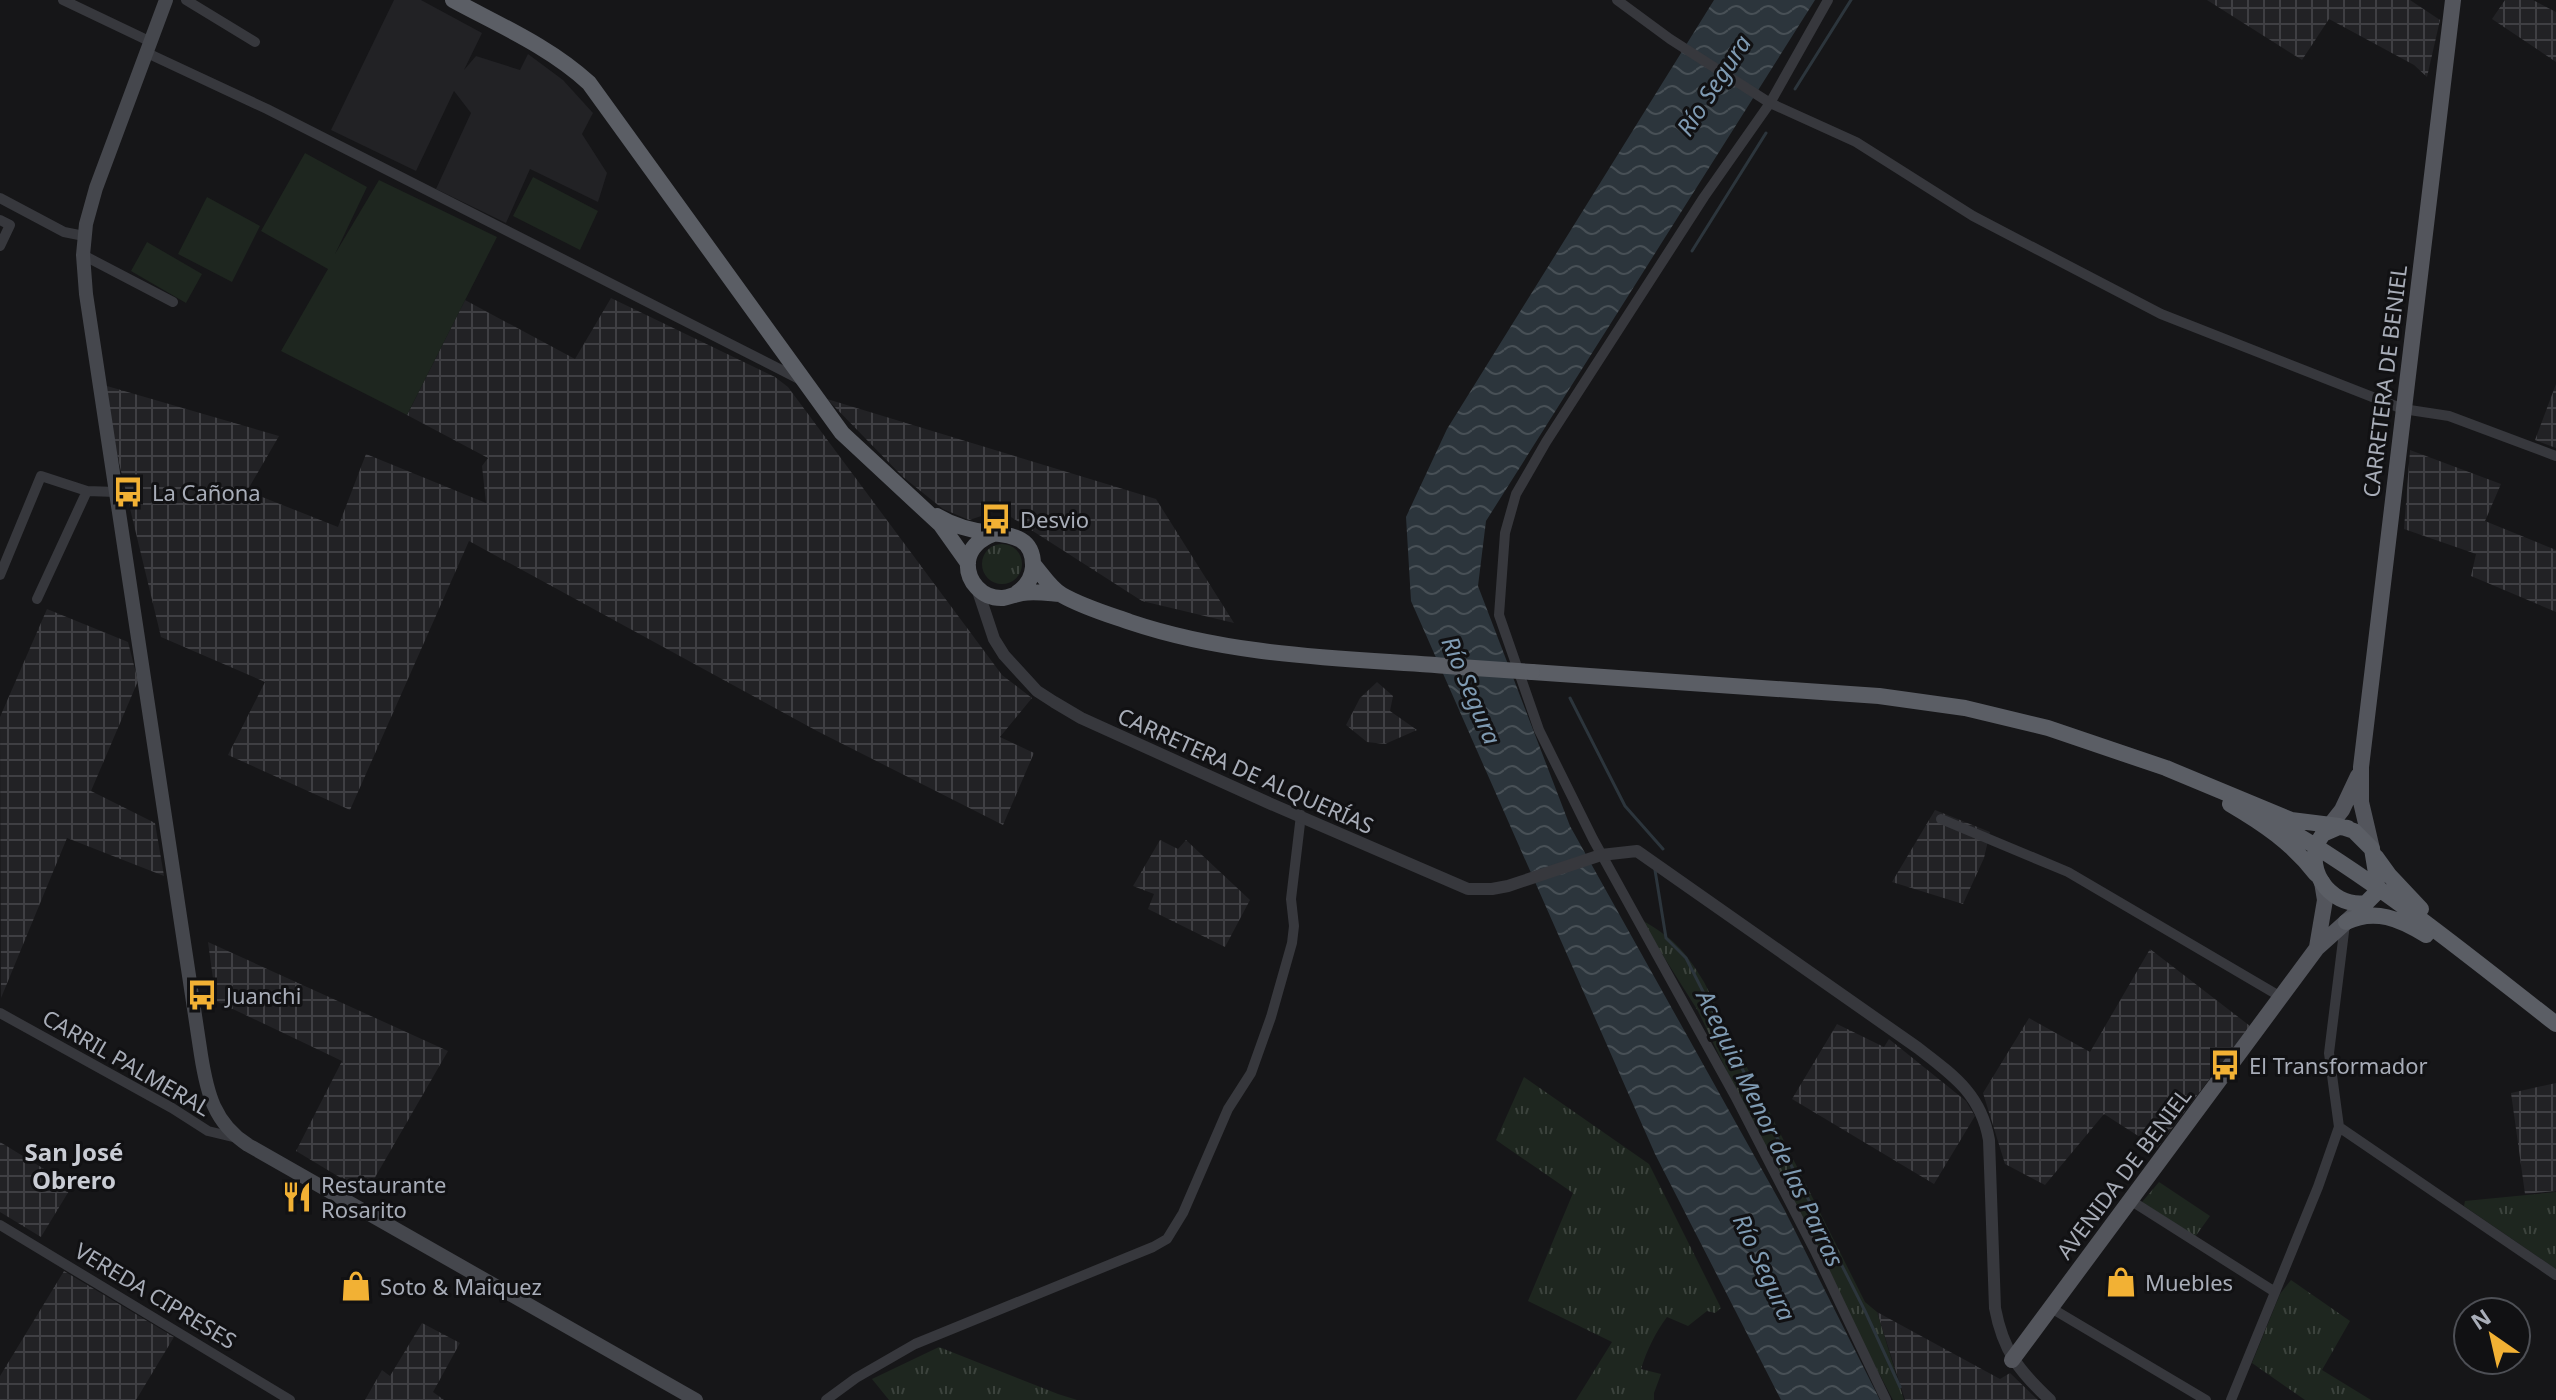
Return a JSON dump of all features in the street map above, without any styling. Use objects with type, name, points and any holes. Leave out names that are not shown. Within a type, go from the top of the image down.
[{"type":"highway","points":[[453,0],[531,42],[570,66],[589,83],[842,433],[941,525],[968,563]]},
{"type":"highway","points":[[915,502],[944,520],[1021,540],[1033,564],[1029,581],[1012,595]]},
{"type":"highway","points":[[993,534],[975,544],[968,563],[968,572],[977,588],[991,597],[1060,594]]},
{"type":"highway","points":[[1033,564],[1060,594],[1103,613],[1144,627],[1229,647],[1284,655],[1879,696],[1965,708],[2063,732],[2181,774],[2291,820],[2327,831],[2360,835],[2409,898],[2496,977]]},
{"type":"highway","points":[[2181,774],[2298,850],[2340,901],[2416,928],[2496,977]]},
{"type":"highway","points":[[2322,882],[2315,860],[2331,819],[2342,810]]},
{"type":"highway","points":[[2327,831],[2377,886],[2556,1024]]},
{"type":"highway","points":[[2346,922],[2362,915],[2374,898],[2377,886],[2372,849]]},
{"type":"main road","points":[[166,0],[98,180],[84,236],[83,255],[86,294],[205,1081],[217,1116],[237,1138],[696,1400]]},
{"type":"main road","name":"CARRETERA DE BENIEL","points":[[2361,767],[2453,0]]},
{"type":"main road","points":[[2342,810],[2361,767]]},
{"type":"main road","points":[[2361,767],[2361,802],[2372,849]]},
{"type":"main road","points":[[2317,948],[2325,900],[2322,882]]},
{"type":"main road","name":"AVENIDA DE BENIEL","points":[[2012,1360],[2317,948],[2346,922]]},
{"type":"street","points":[[63,0],[267,109],[806,383]]},
{"type":"street","points":[[186,0],[255,42]]},
{"type":"street","points":[[1617,0],[1670,39],[1770,103],[1856,142],[1973,216],[2161,314],[2403,409],[2449,416],[2556,456]]},
{"type":"street","points":[[1828,0],[1770,103],[1704,197],[1546,442],[1516,494],[1505,533],[1499,615],[1539,730],[1601,855],[1741,1108],[1816,1253],[1886,1400]]},
{"type":"street","points":[[3,204],[64,232],[84,236]]},
{"type":"street","points":[[0,220],[10,225],[0,246]]},
{"type":"street","points":[[83,255],[173,302]]},
{"type":"street","points":[[0,575],[41,476],[87,491],[116,492]]},
{"type":"street","points":[[37,599],[87,491]]},
{"type":"street","name":"CARRETERA DE ALQUERÍAS","points":[[977,588],[994,639],[1016,671],[1054,702],[1081,718],[1468,889],[1492,889],[1601,855],[1637,851],[1958,1079],[1979,1105],[1986,1123],[1992,1183],[1995,1308],[2000,1335],[2012,1360]]},
{"type":"street","points":[[988,626],[991,617],[1012,595]]},
{"type":"street","points":[[826,1400],[856,1378],[915,1344],[1167,1239],[1183,1213],[1228,1109],[1251,1073],[1271,1017],[1292,943],[1291,899],[1301,815]]},
{"type":"street","points":[[1941,819],[2068,872],[2281,997]]},
{"type":"street","points":[[2231,1400],[2318,1187],[2339,1127],[2329,1053],[2346,922]]},
{"type":"street","name":"CARRIL PALMERAL","points":[[0,1013],[208,1131],[237,1138]]},
{"type":"street","points":[[2339,1127],[2556,1275]]},
{"type":"street","points":[[2130,1200],[2275,1292]]},
{"type":"street","name":"VEREDA CIPRESES","points":[[0,1225],[290,1400]]},
{"type":"street","points":[[2051,1308],[2206,1400]]},
{"type":"street","points":[[2012,1360],[2050,1400]]},
{"type":"street","points":[[835,1400],[856,1378]]},
{"type":"shaded area","points":[[394,0],[421,0],[482,33],[464,70],[476,56],[520,70],[528,54],[563,80],[593,113],[582,134],[607,173],[598,202],[530,169],[506,223],[436,189],[471,113],[454,91],[416,171],[331,130]]},
{"type":"shaded area","points":[[2207,0],[2410,0],[2440,20],[2427,77],[2414,65],[2329,19],[2302,60]]},
{"type":"shaded area","points":[[2505,0],[2533,0],[2556,12],[2556,62],[2492,19]]},
{"type":"shaded area","points":[[611,298],[775,377],[788,387],[1002,675],[1032,698],[1000,737],[1034,753],[1003,825],[817,731],[469,541],[350,810],[228,755],[265,682],[161,637],[100,384],[279,436],[247,491],[338,527],[366,454],[486,503],[482,466],[488,458],[407,415],[465,300],[575,359]]},
{"type":"shaded area","points":[[2556,384],[2556,448],[2535,440]]},
{"type":"shaded area","points":[[827,399],[1156,499],[1234,623],[1142,601],[1000,510],[969,520],[943,509],[903,477]]},
{"type":"shaded area","points":[[2410,450],[2501,484],[2485,521],[2556,550],[2556,612],[2471,576],[2476,554],[2404,529]]},
{"type":"shaded area","points":[[47,609],[128,642],[138,681],[91,791],[155,823],[164,876],[67,838],[1,998],[0,717]]},
{"type":"shaded area","points":[[1377,682],[1393,696],[1390,711],[1417,730],[1385,744],[1367,742],[1346,725],[1360,698]]},
{"type":"shaded area","points":[[1935,810],[1990,832],[1984,858],[1963,904],[1892,882]]},
{"type":"shaded area","points":[[1160,840],[1178,849],[1186,840],[1250,900],[1225,947],[1148,909],[1154,894],[1133,886]]},
{"type":"shaded area","points":[[208,942],[448,1051],[366,1193],[296,1151],[342,1061],[216,1001]]},
{"type":"shaded area","points":[[2150,949],[2250,1026],[2157,1148],[2104,1114],[2045,1185],[2005,1164],[1983,1093],[2029,1018],[2090,1052]]},
{"type":"shaded area","points":[[1837,1024],[1884,1047],[1889,1039],[1966,1101],[1975,1116],[1934,1184],[1792,1099]]},
{"type":"shaded area","points":[[2556,1083],[2556,1191],[2525,1194],[2511,1093]]},
{"type":"shaded area","points":[[0,1142],[72,1186],[41,1237],[0,1212]]},
{"type":"shaded area","points":[[64,1271],[174,1337],[136,1400],[0,1400],[0,1376]]},
{"type":"shaded area","points":[[1877,1312],[2000,1379],[2010,1373],[2038,1400],[1905,1400]]},
{"type":"shaded area","points":[[422,1323],[460,1343],[433,1392],[444,1400],[365,1400],[382,1370],[390,1376]]},
{"type":"green space","points":[[305,153],[367,187],[335,254],[379,180],[497,237],[407,415],[281,351],[328,269],[261,231]]},
{"type":"green space","points":[[533,177],[598,211],[580,250],[513,216]]},
{"type":"green space","points":[[207,197],[260,226],[232,282],[178,254]]},
{"type":"green space","points":[[147,242],[202,274],[186,303],[131,271]]},
{"type":"green space","points":[[1002,544],[1016,550],[1022,564],[1016,578],[1002,584],[988,578],[982,564],[988,550]]},
{"type":"green space","points":[[1640,919],[1677,945],[1704,982],[1865,1302],[1877,1312],[1904,1400],[1893,1400],[1787,1197],[1698,1011]]},
{"type":"green space","points":[[1524,1077],[1649,1164],[1721,1308],[1715,1313],[1707,1311],[1688,1326],[1667,1317],[1641,1369],[1661,1374],[1654,1400],[1576,1400],[1612,1342],[1528,1301],[1573,1193],[1496,1140]]},
{"type":"green space","points":[[2159,1182],[2210,1216],[2195,1237],[2142,1202]]},
{"type":"green space","points":[[2556,1192],[2556,1269],[2464,1206],[2465,1201]]},
{"type":"green space","points":[[2291,1280],[2350,1321],[2322,1370],[2371,1400],[2305,1400],[2252,1363],[2280,1294]]},
{"type":"green space","points":[[939,1347],[1077,1400],[889,1400],[872,1379]]},
{"type":"water","name":"Río Segura","points":[[1714,0],[1815,0],[1486,521],[1478,586],[1570,826],[1784,1209],[1880,1400],[1781,1400],[1655,1154],[1411,601],[1406,517],[1447,429]]},
{"type":"waterway","name":"Acequia Menor de las Parras","points":[[1795,89],[1851,0]]},
{"type":"waterway","name":"Acequia Menor de las Parras","points":[[1692,251],[1766,133]]},
{"type":"waterway","name":"Acequia Menor de las Parras","points":[[1570,698],[1625,806],[1663,849]]},
{"type":"waterway","name":"Acequia Menor de las Parras","points":[[1655,870],[1666,938],[1686,958],[1865,1311],[1900,1387]]},
{"type":"place","name":"La Cañona","points":[[128,492]]},
{"type":"place","name":"Desvio","points":[[996,519]]},
{"type":"place","name":"Juanchi","points":[[202,995]]},
{"type":"place","name":"El Transformador","points":[[2225,1065]]},
{"type":"place","name":"Restaurante Rosarito","points":[[297,1197]]},
{"type":"place","name":"Muebles","points":[[2121,1282]]},
{"type":"place","name":"Soto & Maiquez","points":[[356,1286]]},
{"type":"district","name":"San José Obrero","points":[[74,1165]]}]
